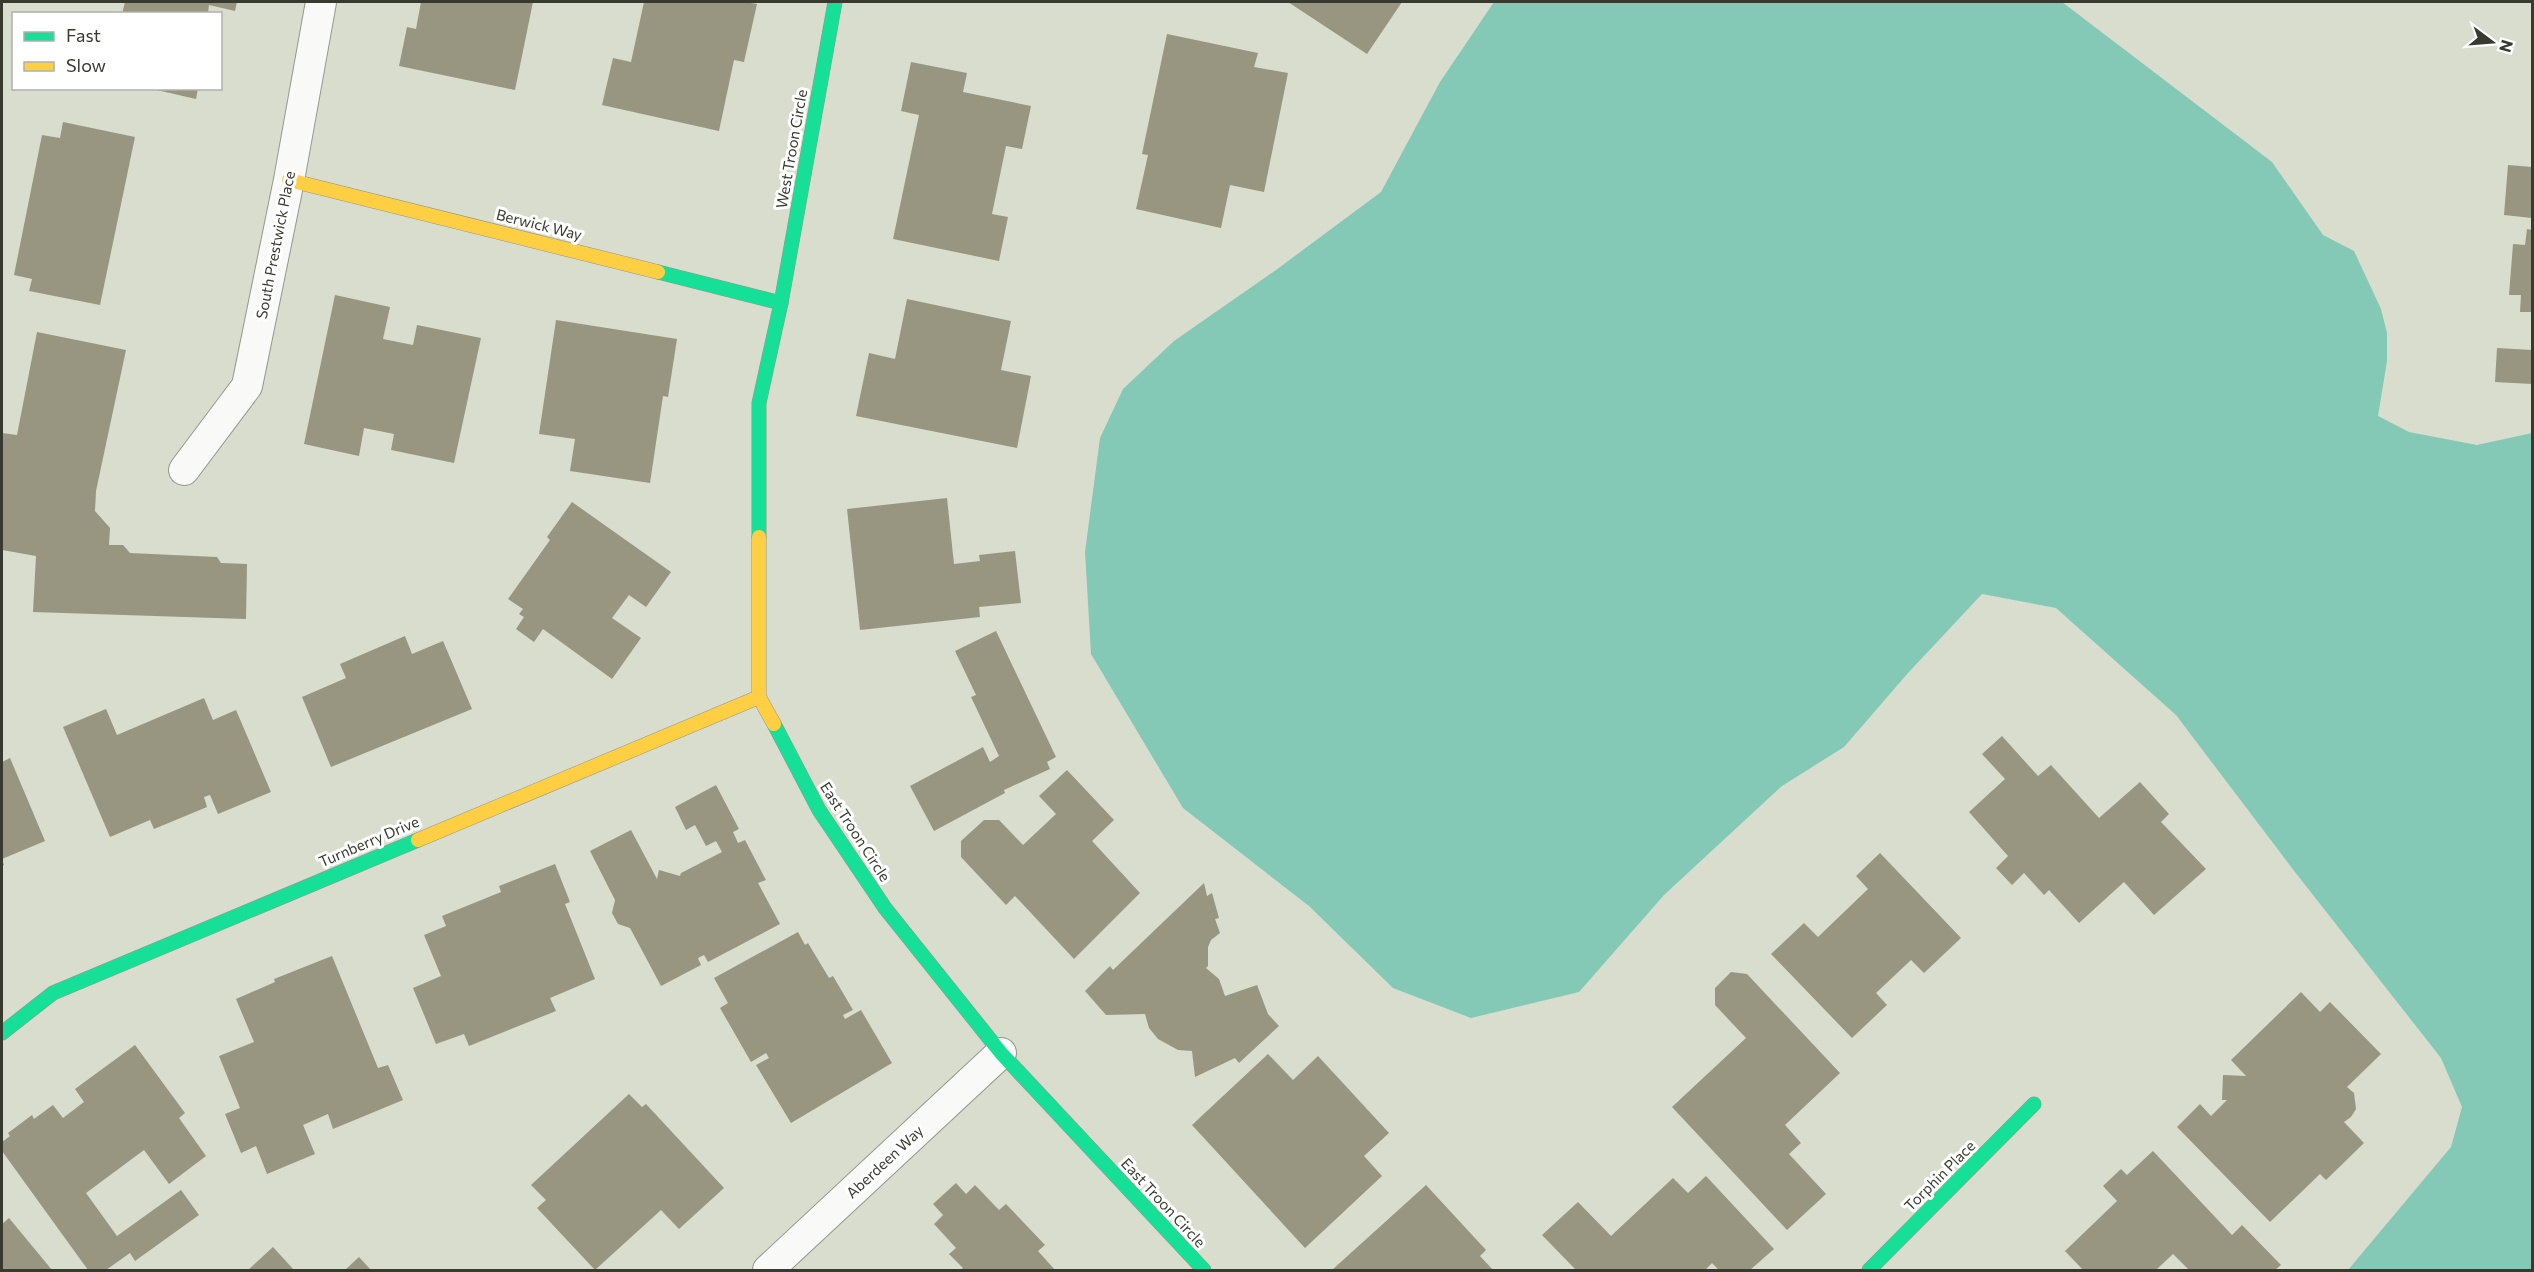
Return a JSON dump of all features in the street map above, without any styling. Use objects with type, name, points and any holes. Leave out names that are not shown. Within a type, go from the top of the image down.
[{"type":"street","name":"South Prestwick Place","points":[[184,470],[247,386],[289,180],[321,2]]},
{"type":"street","name":"West Troon Circle","points":[[781,303],[836,2]]},
{"type":"street","name":"Berwick Way","points":[[289,180],[781,303]]},
{"type":"street","name":"East Troon Circle","points":[[781,303],[759,403],[759,697],[819,810],[885,908],[1001,1053],[1204,1270]]},
{"type":"street","name":"Turnberry Drive","points":[[2,1033],[53,993],[759,697]]},
{"type":"street","name":"Aberdeen Way","points":[[768,1270],[1001,1053]]},
{"type":"street","name":"Torphin Place","points":[[1869,1270],[2034,1104]]},
{"type":"water","points":[[1494,2],[2062,2],[2272,162],[2323,235],[2354,251],[2381,309],[2387,333],[2387,361],[2378,416],[2409,432],[2477,445],[2532,433],[2532,1270],[2348,1270],[2451,1147],[2462,1107],[2441,1058],[2295,872],[2176,715],[2056,608],[1982,594],[1908,673],[1844,747],[1782,786],[1664,895],[1579,992],[1471,1018],[1393,988],[1309,906],[1183,808],[1091,654],[1085,552],[1100,438],[1123,389],[1174,341],[1276,270],[1381,192],[1440,82]]},
{"type":"building","points":[[125,2],[237,2],[235,11],[209,5],[208,12],[122,12]]},
{"type":"building","points":[[421,2],[533,2],[515,90],[399,66],[407,27],[416,29]]},
{"type":"building","points":[[644,2],[757,4],[744,62],[734,60],[719,131],[602,105],[613,58],[631,62]]},
{"type":"building","points":[[1288,2],[1402,2],[1367,54]]},
{"type":"building","points":[[1167,34],[1258,53],[1254,67],[1288,73],[1264,192],[1230,185],[1221,228],[1136,209],[1148,155],[1142,154]]},
{"type":"building","points":[[911,62],[967,73],[963,92],[1031,106],[1022,149],[1006,146],[992,214],[1008,217],[999,261],[893,239],[919,115],[901,111]]},
{"type":"building","points":[[157,90],[198,90],[196,99]]},
{"type":"building","points":[[63,122],[135,137],[100,305],[29,291],[32,279],[14,275],[42,135],[60,138]]},
{"type":"building","points":[[2508,165],[2532,167],[2532,218],[2504,215]]},
{"type":"building","points":[[2527,229],[2532,230],[2532,312],[2520,312],[2521,295],[2509,295],[2513,244],[2525,245]]},
{"type":"building","points":[[335,295],[390,307],[383,339],[413,345],[417,325],[481,338],[454,463],[391,450],[394,434],[364,428],[359,456],[304,444]]},
{"type":"building","points":[[907,299],[1011,321],[1001,370],[1031,376],[1017,448],[856,416],[869,353],[895,359]]},
{"type":"building","points":[[556,320],[677,339],[668,397],[663,396],[650,483],[570,471],[575,439],[539,434]]},
{"type":"building","points":[[37,332],[126,350],[96,491],[95,511],[110,528],[109,545],[123,545],[130,553],[217,557],[221,563],[247,564],[246,619],[33,612],[36,556],[2,550],[2,433],[17,435]]},
{"type":"building","points":[[2497,348],[2532,350],[2532,384],[2495,382]]},
{"type":"building","points":[[947,498],[954,564],[980,561],[979,555],[1015,551],[1021,603],[979,607],[980,617],[860,630],[847,509]]},
{"type":"building","points":[[572,502],[671,572],[646,607],[629,595],[612,618],[641,638],[612,679],[543,629],[534,642],[516,629],[524,617],[519,614],[523,609],[508,599],[550,540],[547,537]]},
{"type":"building","points":[[996,631],[1056,757],[1047,762],[1050,769],[1004,790],[1005,793],[934,831],[910,786],[983,747],[990,762],[999,756],[971,697],[976,695],[955,651]]},
{"type":"building","points":[[405,636],[412,654],[443,641],[472,709],[331,767],[302,697],[346,678],[340,664]]},
{"type":"building","points":[[204,698],[213,720],[236,710],[271,792],[218,814],[210,795],[204,797],[207,807],[154,829],[150,820],[110,837],[63,727],[106,709],[117,735]]},
{"type":"building","points":[[2002,736],[2038,776],[2051,765],[2099,818],[2140,782],[2169,814],[2161,822],[2206,869],[2154,915],[2124,882],[2079,923],[2049,890],[2044,895],[2024,873],[2012,885],[1996,868],[2008,856],[1969,812],[2005,779],[1982,754]]},
{"type":"building","points":[[10,758],[45,841],[2,859],[2,762]]},
{"type":"building","points":[[1067,770],[1114,820],[1092,841],[1140,893],[1074,959],[1015,896],[1006,905],[961,857],[961,841],[984,820],[999,820],[1023,845],[1056,814],[1039,796]]},
{"type":"building","points":[[716,785],[739,829],[733,832],[738,843],[745,840],[766,880],[758,883],[780,924],[708,962],[704,955],[698,958],[701,965],[661,986],[630,928],[618,924],[612,913],[615,900],[590,851],[631,830],[657,879],[659,870],[680,876],[681,873],[722,852],[716,841],[706,846],[695,825],[686,830],[675,807]]},
{"type":"building","points":[[1880,853],[1961,938],[1924,973],[1911,960],[1876,993],[1887,1005],[1852,1038],[1771,954],[1804,923],[1818,937],[1868,889],[1856,876]]},
{"type":"building","points":[[555,864],[570,902],[565,904],[595,979],[550,998],[556,1011],[469,1046],[464,1034],[436,1044],[413,988],[441,976],[424,935],[446,926],[442,916],[501,892],[499,886]]},
{"type":"building","points":[[1204,883],[1207,896],[1212,893],[1219,918],[1215,919],[1220,933],[1211,940],[1208,947],[1208,966],[1206,968],[1219,979],[1225,996],[1257,985],[1268,1014],[1279,1026],[1239,1063],[1235,1058],[1195,1077],[1192,1051],[1178,1050],[1158,1039],[1149,1028],[1145,1014],[1106,1015],[1085,991],[1110,966],[1113,970]]},
{"type":"building","points":[[798,932],[805,945],[808,943],[829,978],[833,976],[853,1010],[843,1015],[845,1019],[861,1010],[892,1063],[791,1123],[756,1065],[769,1058],[766,1053],[751,1062],[720,1008],[728,1003],[714,978]]},
{"type":"building","points":[[332,956],[378,1068],[388,1065],[403,1100],[333,1129],[328,1114],[303,1125],[315,1154],[267,1174],[256,1146],[241,1153],[225,1114],[240,1108],[219,1056],[254,1042],[236,999],[275,982],[274,979]]},
{"type":"building","points":[[1731,972],[1747,974],[1840,1073],[1785,1125],[1801,1143],[1789,1154],[1826,1194],[1787,1230],[1672,1107],[1746,1038],[1715,1005],[1715,988]]},
{"type":"building","points":[[2301,992],[2320,1012],[2330,1002],[2381,1054],[2347,1087],[2354,1093],[2356,1109],[2344,1122],[2364,1143],[2326,1180],[2320,1174],[2270,1222],[2177,1127],[2200,1104],[2211,1116],[2227,1100],[2222,1100],[2223,1075],[2246,1076],[2231,1060]]},
{"type":"building","points":[[135,1045],[185,1113],[179,1118],[206,1156],[169,1184],[144,1150],[86,1193],[117,1236],[181,1190],[199,1215],[135,1261],[130,1253],[106,1270],[88,1270],[2,1151],[2,1142],[10,1136],[8,1133],[32,1115],[34,1119],[53,1105],[63,1118],[84,1102],[75,1089]]},
{"type":"building","points":[[1268,1054],[1293,1080],[1318,1056],[1389,1133],[1364,1156],[1382,1176],[1305,1248],[1192,1125]]},
{"type":"building","points":[[629,1094],[642,1107],[646,1104],[724,1188],[679,1229],[661,1210],[595,1270],[537,1208],[546,1200],[531,1185]]},
{"type":"building","points":[[2153,1151],[2232,1235],[2242,1225],[2281,1265],[2275,1270],[2189,1270],[2173,1254],[2156,1270],[2083,1270],[2065,1251],[2117,1201],[2103,1186],[2121,1169],[2127,1175]]},
{"type":"building","points":[[1706,1176],[1774,1249],[1750,1270],[1719,1270],[1712,1263],[1705,1270],[1576,1270],[1542,1235],[1578,1202],[1611,1236],[1673,1178],[1688,1193]]},
{"type":"building","points":[[956,1183],[966,1194],[975,1185],[999,1210],[1006,1204],[1045,1245],[1038,1251],[1055,1270],[960,1270],[963,1268],[949,1254],[956,1248],[934,1224],[943,1215],[933,1204]]},
{"type":"building","points":[[1426,1185],[1486,1250],[1480,1256],[1493,1270],[1332,1270]]},
{"type":"building","points":[[9,1218],[52,1270],[2,1270],[2,1224]]},
{"type":"building","points":[[273,1247],[294,1270],[248,1270]]},
{"type":"building","points":[[359,1257],[371,1270],[345,1270]]},
{"type":"traffic: fast","points":[[759,537],[759,403],[781,303],[835,2]]},
{"type":"traffic: fast","points":[[658,272],[781,303]]},
{"type":"traffic: fast","points":[[774,724],[819,810],[885,908],[1001,1053],[1204,1270]]},
{"type":"traffic: fast","points":[[2,1033],[53,993],[418,840]]},
{"type":"traffic: fast","points":[[1869,1270],[2034,1104]]},
{"type":"traffic: slow","points":[[289,180],[658,272]]},
{"type":"traffic: slow","points":[[759,537],[759,697],[774,724]]},
{"type":"traffic: slow","points":[[418,840],[759,697]]}]
